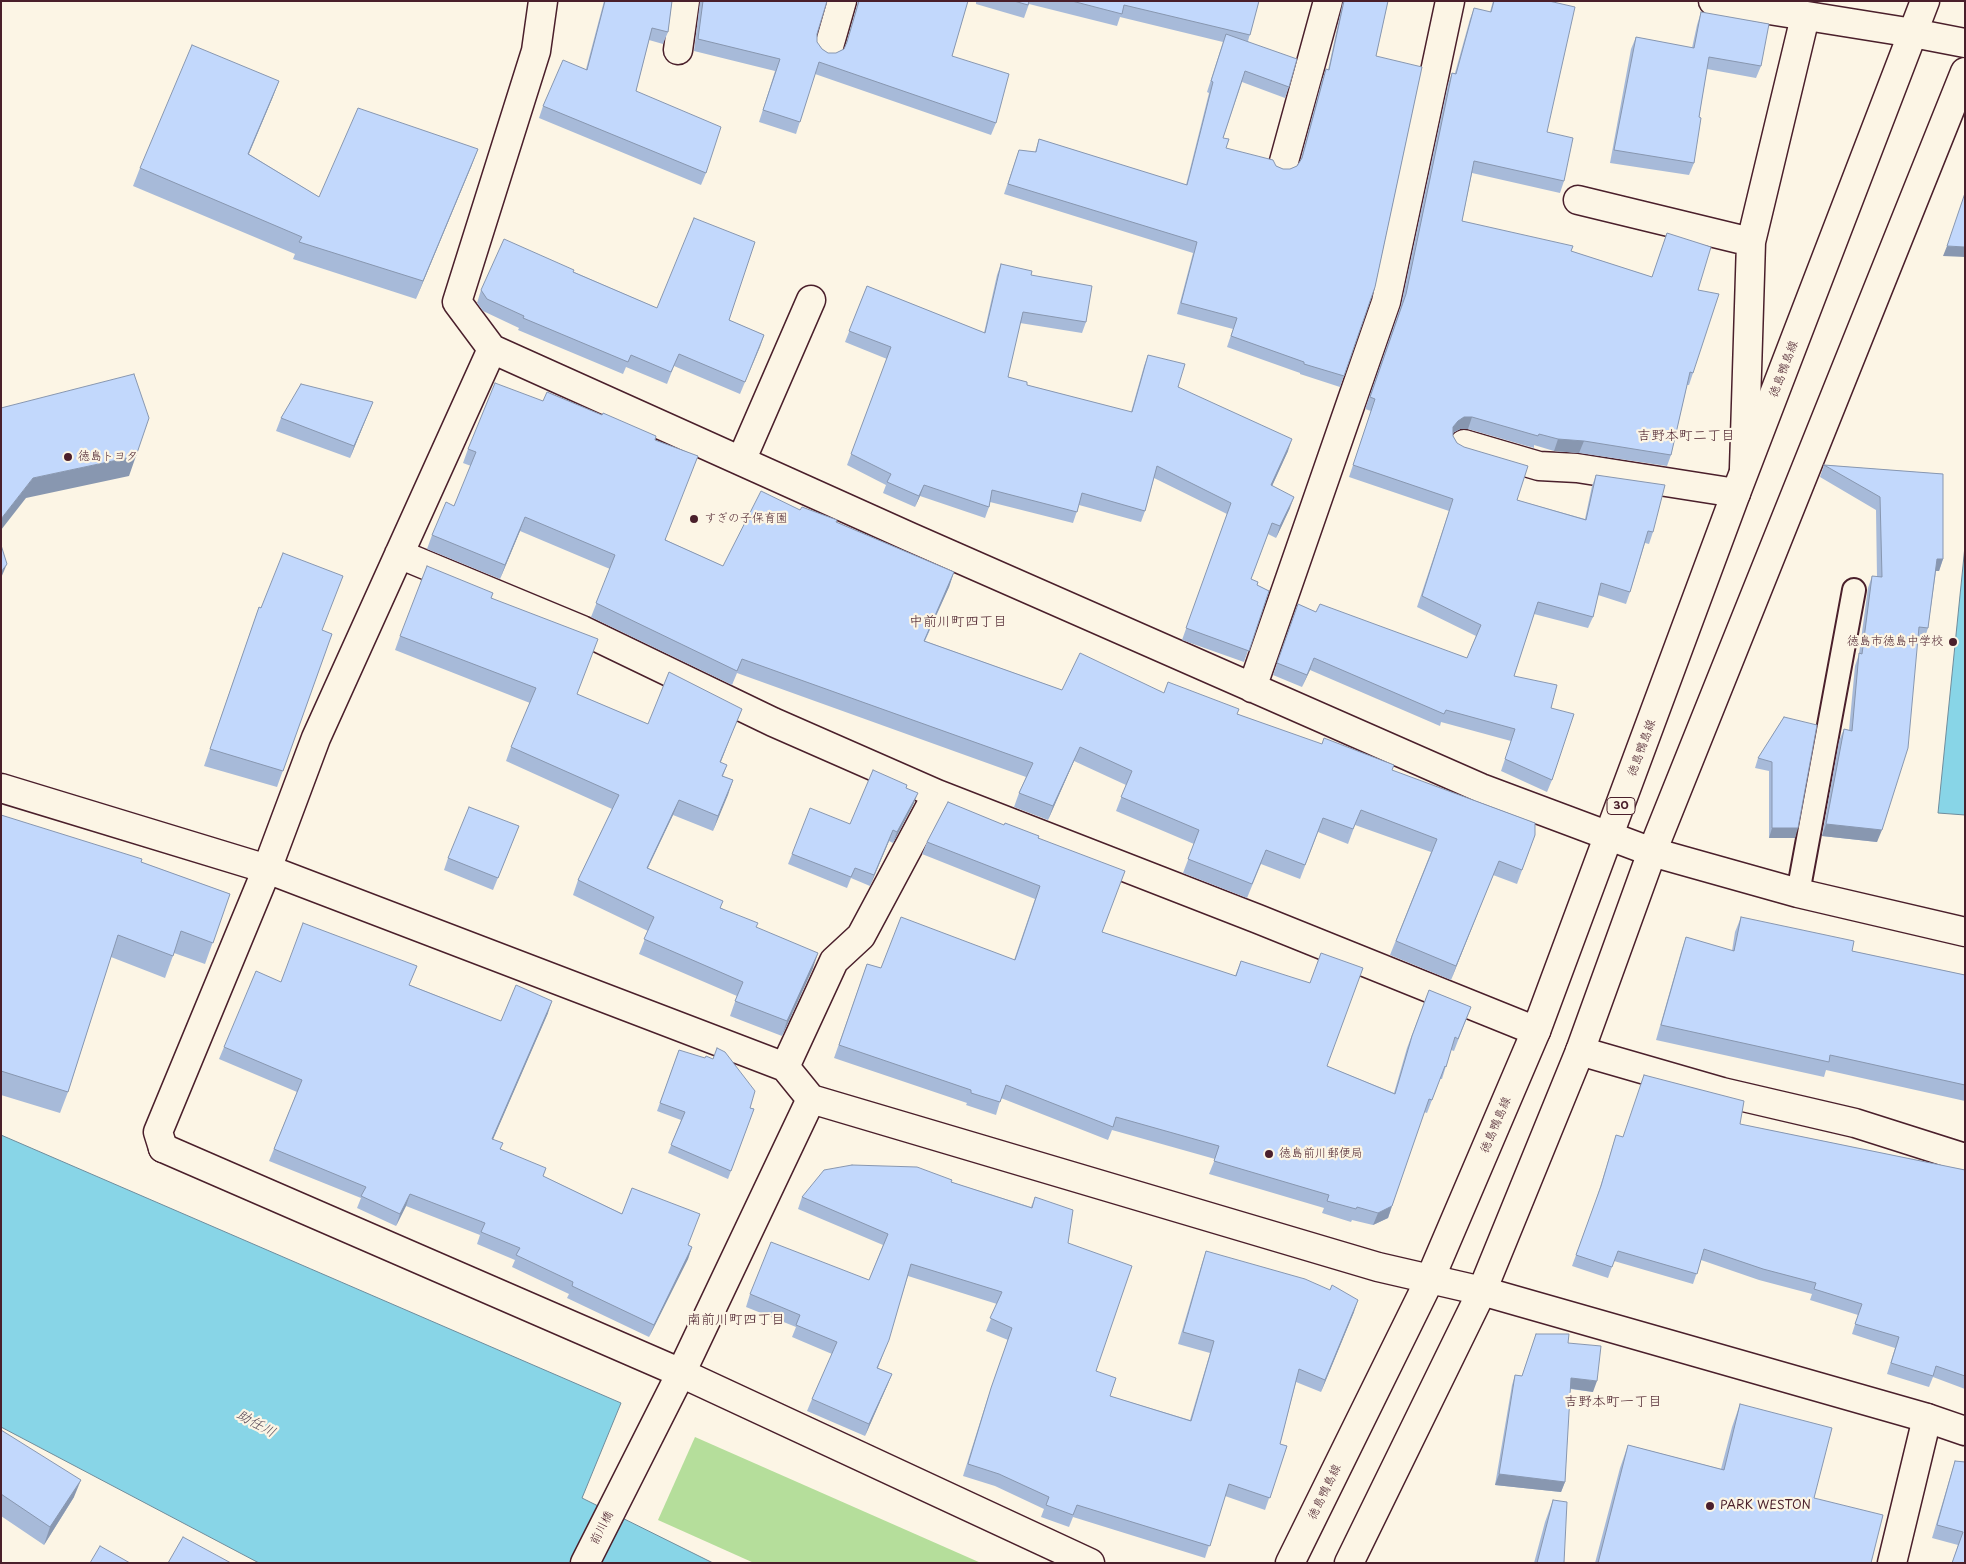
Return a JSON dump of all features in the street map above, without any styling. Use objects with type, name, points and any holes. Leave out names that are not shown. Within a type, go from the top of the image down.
[{"type":"street","points":[[543,1],[536,51],[457,302],[492,349],[1480,788],[1652,852],[1798,893],[1965,932]]},
{"type":"street","points":[[678,50],[685,1]]},
{"type":"street","points":[[828,50],[842,1]]},
{"type":"street","points":[[1284,165],[1328,1]]},
{"type":"street","points":[[1252,688],[1386,302],[1450,1]]},
{"type":"street","points":[[1713,1],[1752,4],[1805,17],[1913,33],[1965,43]]},
{"type":"street","name":"徳島鴨島線","points":[[1290,1563],[1430,1279],[1536,1031],[1740,484],[1925,1]]},
{"type":"street","points":[[1464,444],[1539,466],[1740,484],[1751,242],[1805,17]]},
{"type":"street","points":[[1349,1563],[1482,1291],[1580,1051],[1652,852],[1965,72]]},
{"type":"street","points":[[1578,200],[1751,242]]},
{"type":"street","points":[[741,461],[810,300]]},
{"type":"street","points":[[492,349],[316,738],[267,869],[158,1132],[163,1148],[681,1374],[1090,1563]]},
{"type":"street","points":[[398,554],[582,630],[773,722],[937,794],[1258,919],[1536,1031]]},
{"type":"street","points":[[1,788],[267,869],[785,1067],[811,1099],[1378,1267],[1482,1291],[1927,1418],[1965,1431]]},
{"type":"street","points":[[785,1067],[834,961],[861,936],[937,794]]},
{"type":"street","points":[[1580,1051],[1722,1092],[1855,1123],[1965,1158]]},
{"type":"street","name":"前川橋","points":[[585,1563],[681,1374],[811,1099]]},
{"type":"street","points":[[1892,1563],[1927,1418]]},
{"type":"lane","points":[[1798,893],[1854,590]]},
{"type":"green space","points":[[695,1437],[981,1563],[754,1563],[658,1520]]},
{"type":"water","points":[[1965,546],[1965,815],[1938,813]]},
{"type":"water","name":"助任川","points":[[1,1135],[621,1403],[582,1498],[713,1563],[259,1563],[1,1427]]},
{"type":"building","points":[[605,1],[672,1],[668,32],[652,28],[636,91],[721,127],[706,173],[543,106],[563,60],[587,70]]},
{"type":"building","points":[[703,1],[827,1],[817,34],[817,42],[828,53],[836,53],[844,49],[859,1],[968,1],[952,56],[1009,74],[996,123],[819,62],[800,122],[763,110],[780,59],[698,39]]},
{"type":"building","points":[[1014,1],[1029,1],[1028,5]]},
{"type":"building","points":[[1072,1],[1259,1],[1250,35],[1124,5],[1122,14]]},
{"type":"building","points":[[1344,1],[1388,1],[1376,56],[1422,67],[1375,287],[1344,376],[1304,364],[1304,362],[1231,336],[1237,318],[1181,303],[1197,242],[1008,184],[1019,150],[1036,152],[1039,139],[1187,185],[1213,82],[1211,81],[1226,34],[1297,59],[1289,87],[1245,71],[1223,138],[1229,139],[1226,148],[1273,160],[1276,166],[1283,169],[1297,166],[1302,158],[1326,69],[1329,70]]},
{"type":"building","points":[[1494,1],[1549,1],[1575,7],[1547,132],[1573,138],[1564,181],[1474,161],[1462,221],[1573,246],[1571,251],[1652,277],[1667,233],[1711,247],[1698,290],[1719,294],[1693,373],[1690,372],[1671,455],[1584,441],[1558,439],[1539,434],[1538,436],[1472,417],[1464,417],[1453,427],[1453,436],[1457,443],[1464,447],[1528,466],[1517,500],[1586,520],[1596,475],[1665,485],[1653,532],[1648,531],[1630,592],[1601,583],[1593,617],[1538,602],[1514,676],[1557,685],[1551,708],[1574,714],[1552,780],[1505,759],[1515,729],[1446,710],[1444,714],[1314,658],[1307,675],[1277,663],[1298,604],[1316,612],[1320,604],[1467,658],[1481,625],[1422,596],[1453,499],[1353,465],[1375,399],[1370,397],[1406,294],[1452,73],[1456,74],[1474,8],[1491,12]]},
{"type":"building","points":[[1701,12],[1769,24],[1761,66],[1709,57],[1694,163],[1614,150],[1636,37],[1694,48]]},
{"type":"building","points":[[192,45],[279,81],[248,154],[319,197],[358,108],[478,149],[423,281],[299,242],[302,237],[140,168]]},
{"type":"building","points":[[1965,193],[1965,247],[1947,246]]},
{"type":"building","points":[[694,218],[755,242],[729,320],[764,335],[745,382],[679,354],[671,372],[631,355],[628,362],[523,318],[524,316],[487,299],[481,290],[504,239],[574,270],[573,272],[657,308]]},
{"type":"building","points":[[1001,264],[1032,271],[1031,275],[1092,286],[1086,322],[1023,312],[1008,377],[1027,382],[1027,385],[1132,412],[1148,355],[1185,364],[1178,387],[1292,439],[1271,485],[1294,497],[1280,526],[1272,523],[1251,579],[1258,582],[1257,585],[1269,591],[1249,651],[1186,628],[1231,503],[1157,466],[1145,511],[1082,493],[1077,512],[992,490],[989,507],[924,485],[919,496],[887,482],[891,474],[851,454],[891,347],[849,331],[867,286],[985,333]]},
{"type":"building","name":"徳島トヨタ","points":[[134,374],[149,418],[136,456],[33,478],[1,519],[1,408]]},
{"type":"building","points":[[495,383],[543,401],[547,392],[602,415],[603,413],[656,436],[655,440],[698,456],[665,540],[723,566],[761,491],[800,510],[802,507],[837,520],[836,522],[954,572],[924,641],[1062,690],[1080,653],[1164,693],[1168,682],[1239,709],[1237,714],[1322,744],[1324,738],[1394,765],[1392,770],[1535,823],[1535,835],[1522,870],[1499,861],[1456,966],[1396,941],[1437,839],[1361,810],[1353,829],[1323,818],[1305,865],[1266,850],[1252,884],[1188,859],[1199,830],[1121,797],[1132,771],[1080,747],[1053,806],[1019,793],[1033,763],[742,659],[737,671],[596,603],[615,555],[525,517],[505,565],[432,535],[446,502],[454,506],[476,452],[468,449]]},
{"type":"building","points":[[301,384],[373,402],[354,446],[281,418]]},
{"type":"building","points":[[1824,465],[1943,474],[1943,559],[1937,559],[1928,628],[1919,627],[1908,748],[1882,830],[1826,824],[1844,729],[1852,731],[1859,653],[1862,654],[1872,576],[1882,577],[1880,497]]},
{"type":"building","points":[[1,545],[7,564],[1,572]]},
{"type":"building","points":[[283,553],[343,576],[322,630],[332,634],[283,771],[210,749],[259,607],[261,608]]},
{"type":"building","points":[[427,566],[493,593],[491,598],[598,639],[577,694],[648,724],[669,672],[742,709],[720,762],[727,765],[722,776],[733,780],[718,816],[679,800],[647,868],[723,901],[720,908],[758,923],[756,927],[818,953],[787,1021],[735,1001],[743,982],[644,939],[654,917],[578,880],[619,795],[511,747],[536,688],[400,636]]},
{"type":"building","points":[[1784,717],[1817,725],[1798,828],[1772,828],[1772,762],[1758,758]]},
{"type":"building","points":[[873,770],[907,785],[906,788],[918,793],[897,832],[893,830],[874,875],[855,868],[851,877],[792,854],[810,808],[850,824]]},
{"type":"building","points":[[948,802],[1125,871],[1102,932],[1236,976],[1241,961],[1310,983],[1321,953],[1363,968],[1327,1066],[1395,1094],[1412,1036],[1429,990],[1471,1007],[1458,1039],[1455,1037],[1446,1067],[1432,1100],[1429,1099],[1392,1206],[1378,1213],[1327,1201],[1329,1195],[1214,1161],[1219,1146],[1116,1117],[1113,1127],[1006,1085],[1000,1102],[971,1093],[971,1090],[839,1045],[867,964],[881,968],[901,917],[1015,960],[1040,886],[927,842]]},
{"type":"building","points":[[469,807],[519,826],[498,878],[448,858]]},
{"type":"building","points":[[1,815],[142,859],[141,862],[230,894],[213,943],[181,931],[173,956],[118,935],[68,1092],[1,1071]]},
{"type":"building","points":[[1741,917],[1854,941],[1852,951],[1965,975],[1965,1085],[1830,1055],[1829,1062],[1661,1025],[1686,937],[1734,951]]},
{"type":"building","points":[[303,923],[417,966],[409,985],[501,1021],[516,985],[552,1001],[492,1139],[503,1143],[500,1149],[546,1168],[543,1176],[622,1214],[632,1188],[700,1214],[688,1245],[692,1247],[654,1325],[572,1286],[573,1282],[516,1255],[520,1248],[481,1232],[485,1223],[410,1194],[400,1214],[361,1196],[366,1187],[274,1149],[302,1080],[224,1047],[256,971],[281,982]]},
{"type":"building","points":[[717,1048],[725,1052],[755,1091],[750,1108],[754,1109],[731,1171],[671,1145],[685,1112],[660,1103],[679,1050],[713,1059]]},
{"type":"building","points":[[1644,1075],[1744,1101],[1740,1124],[1965,1170],[1965,1376],[1936,1366],[1933,1376],[1891,1363],[1899,1337],[1855,1324],[1862,1304],[1814,1289],[1816,1283],[1763,1269],[1704,1249],[1697,1274],[1618,1251],[1612,1267],[1576,1255],[1601,1186],[1616,1135],[1623,1137]]},
{"type":"building","points":[[852,1165],[917,1167],[952,1180],[951,1182],[1032,1208],[1035,1197],[1073,1210],[1068,1243],[1132,1266],[1096,1371],[1116,1378],[1110,1396],[1191,1421],[1214,1341],[1183,1332],[1206,1251],[1305,1279],[1330,1290],[1332,1285],[1358,1300],[1325,1380],[1299,1369],[1280,1444],[1287,1446],[1270,1498],[1229,1484],[1210,1546],[1077,1505],[1073,1515],[1046,1505],[1049,1497],[999,1474],[968,1464],[991,1388],[1012,1328],[990,1318],[1002,1292],[911,1264],[889,1340],[877,1368],[892,1374],[869,1424],[812,1399],[837,1342],[796,1325],[800,1315],[750,1294],[771,1242],[869,1280],[888,1234],[802,1197],[824,1170]]},
{"type":"building","points":[[1536,1334],[1569,1334],[1568,1343],[1601,1346],[1597,1381],[1571,1378],[1565,1482],[1499,1474],[1515,1375],[1522,1376]]},
{"type":"building","name":"PARK WESTON","points":[[1740,1404],[1832,1428],[1814,1498],[1883,1515],[1871,1563],[1598,1563],[1628,1445],[1724,1470]]},
{"type":"building","points":[[1,1430],[81,1480],[50,1527],[1,1494]]},
{"type":"building","points":[[1955,1461],[1965,1462],[1965,1563],[1952,1563],[1963,1532],[1937,1525]]},
{"type":"building","points":[[1553,1500],[1567,1502],[1564,1563],[1537,1563]]},
{"type":"building","points":[[183,1537],[231,1563],[168,1563]]},
{"type":"building","points":[[100,1546],[130,1563],[90,1563]]},
{"type":"place","name":"徳島トヨタ","points":[[68,457]]},
{"type":"place","name":"すぎの子保育園","points":[[694,519]]},
{"type":"place","name":"徳島市徳島中学校","points":[[1953,642]]},
{"type":"place","name":"徳島前川郵便局","points":[[1269,1154]]},
{"type":"place","name":"PARK WESTON","points":[[1710,1506]]},
{"type":"district","name":"吉野本町二丁目","points":[[1686,436]]},
{"type":"district","name":"中前川町四丁目","points":[[958,622]]},
{"type":"district","name":"南前川町四丁目","points":[[736,1320]]},
{"type":"district","name":"吉野本町一丁目","points":[[1613,1402]]}]
